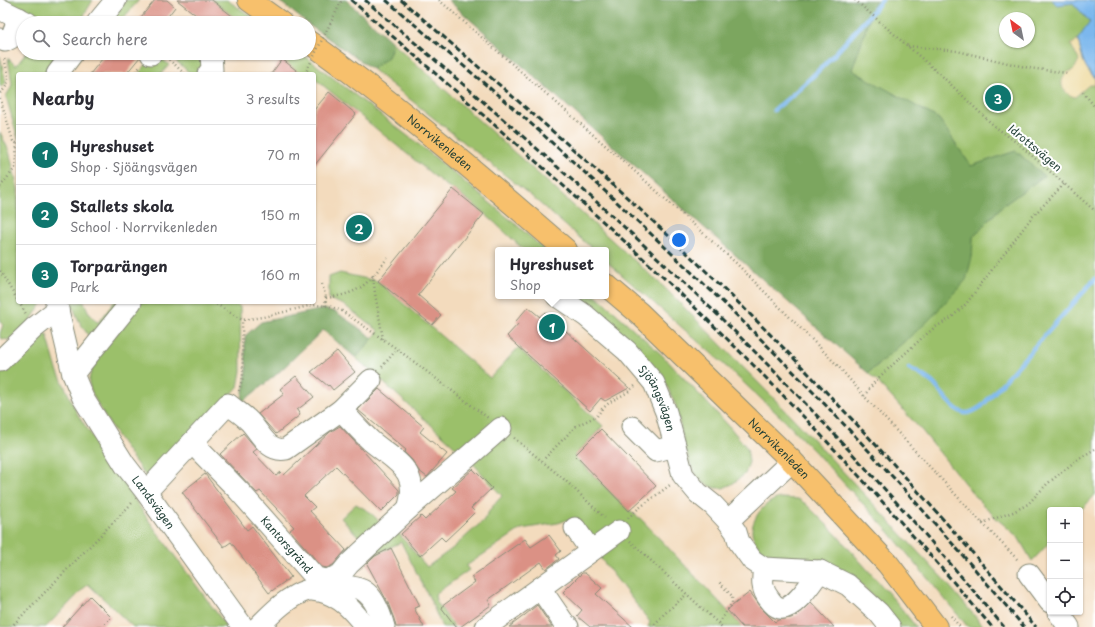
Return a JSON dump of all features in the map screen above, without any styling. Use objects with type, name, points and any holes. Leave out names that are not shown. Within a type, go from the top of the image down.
[{"type":"main road","points":[[249,0],[272,16]]},
{"type":"main road","name":"Norrvikenleden","points":[[316,47],[357,77],[495,189],[563,247]]},
{"type":"main road","name":"Norrvikenleden","points":[[609,288],[639,313],[792,461],[888,564],[936,627]]},
{"type":"street","points":[[103,16],[116,0]]},
{"type":"street","points":[[0,9],[16,16]]},
{"type":"street","points":[[3,40],[11,38],[16,31]]},
{"type":"street","points":[[59,72],[68,60]]},
{"type":"street","points":[[210,72],[212,70],[212,60]]},
{"type":"street","name":"Sjöängsvägen","points":[[561,299],[586,316],[627,351],[654,383],[666,412],[683,475],[698,493],[728,521],[736,532],[738,542],[752,560],[764,568]]},
{"type":"street","points":[[73,374],[129,304]]},
{"type":"street","points":[[3,354],[57,306]]},
{"type":"street","name":"Landsvägen","points":[[57,306],[73,374],[83,398],[125,465],[243,627]]},
{"type":"street","points":[[146,492],[228,404],[248,420],[272,448],[278,451],[286,449],[341,410],[371,380]]},
{"type":"street","points":[[341,410],[371,441],[400,463],[411,480],[412,498],[408,509]]},
{"type":"street","points":[[632,427],[656,451],[675,446]]},
{"type":"street","points":[[384,627],[381,616],[371,598],[364,591],[336,587],[340,575],[408,509],[501,428]]},
{"type":"street","name":"Kantorsgränd","points":[[192,444],[239,491],[316,578],[328,580],[336,587],[342,601],[364,624]]},
{"type":"street","points":[[728,521],[792,461]]},
{"type":"street","points":[[574,528],[591,551]]},
{"type":"street","points":[[486,627],[619,531]]},
{"type":"street","points":[[820,571],[805,592],[785,608],[780,608],[770,600],[766,594],[762,581],[764,568],[820,571],[848,585],[879,613],[890,627]]},
{"type":"street","points":[[1029,574],[1047,598]]},
{"type":"street","name":"Kantorsgränd","points":[[258,627],[279,608],[294,597],[309,589],[328,593],[336,587]]},
{"type":"street","points":[[540,588],[568,627]]},
{"type":"street","points":[[1060,615],[1069,627]]},
{"type":"path","points":[[316,52],[342,0]]},
{"type":"path","points":[[439,0],[618,156],[736,263],[838,366],[864,396],[1018,560],[1029,574]]},
{"type":"path","points":[[855,0],[859,4]]},
{"type":"path","points":[[859,4],[860,0]]},
{"type":"path","name":"Idrottsvägen","points":[[859,4],[993,125],[1020,145],[1095,211]]},
{"type":"path","points":[[0,93],[8,86],[9,80],[2,46],[3,40]]},
{"type":"path","points":[[907,46],[957,51],[1029,68],[1067,73]]},
{"type":"path","points":[[169,60],[183,72]]},
{"type":"path","points":[[306,72],[312,60]]},
{"type":"path","points":[[1083,92],[1095,107]]},
{"type":"path","points":[[0,98],[13,141],[16,143]]},
{"type":"path","points":[[0,187],[15,168],[16,156]]},
{"type":"path","points":[[864,396],[876,380],[922,338],[934,328],[951,318],[966,304],[1032,217],[1064,184]]},
{"type":"path","points":[[326,298],[355,292],[365,285],[389,256]]},
{"type":"path","points":[[0,270],[16,298]]},
{"type":"path","points":[[373,275],[383,339]]},
{"type":"path","points":[[322,284],[326,298],[324,306]]},
{"type":"path","points":[[228,404],[240,389],[243,378],[242,320]]},
{"type":"path","points":[[371,380],[397,349]]},
{"type":"path","points":[[542,461],[575,428],[597,416],[610,402],[628,392],[645,372]]},
{"type":"path","points":[[982,523],[1013,512],[1028,504],[1047,484],[1078,459],[1095,448]]},
{"type":"path","points":[[619,531],[623,522],[683,475]]},
{"type":"path","points":[[11,627],[130,505],[146,492]]},
{"type":"path","points":[[719,582],[732,596],[732,603],[719,623]]},
{"type":"path","points":[[652,627],[687,594]]},
{"type":"green space","points":[[2,0],[93,0],[84,16],[32,16]]},
{"type":"green space","points":[[126,0],[139,0],[125,16],[115,16]]},
{"type":"green space","points":[[212,0],[227,0],[251,16],[232,16]]},
{"type":"green space","points":[[278,0],[346,0],[393,43],[388,57],[372,69],[316,30],[316,16],[298,16]]},
{"type":"green space","points":[[448,0],[876,0],[852,70],[939,119],[971,166],[1016,151],[1044,176],[1001,207],[973,237],[972,257],[966,280],[927,322],[868,373]]},
{"type":"green space","points":[[876,0],[1052,0],[1057,5],[1073,3],[1090,22],[1081,52],[1095,78],[1095,495],[1083,508],[1047,507],[1047,545],[1032,561],[1018,537],[979,501],[923,432],[868,373],[878,365],[972,257],[973,237],[1001,207],[1043,176],[1016,151],[971,166],[939,119],[851,70]]},
{"type":"green space","points":[[393,43],[666,289],[795,420],[946,582],[984,627],[968,627],[890,533],[783,419],[719,360],[609,264],[609,247],[591,247],[530,195],[372,69],[388,57]]},
{"type":"green space","points":[[0,56],[6,83],[1,87],[0,85]]},
{"type":"green space","points":[[8,58],[16,66],[21,60],[57,60],[57,62],[50,72],[16,72],[16,132],[6,96],[12,84]]},
{"type":"green space","points":[[151,60],[163,60],[169,65],[163,72],[140,72]]},
{"type":"green space","points":[[175,60],[205,60],[204,72],[189,72]]},
{"type":"green space","points":[[283,60],[310,60],[427,151],[542,247],[521,247],[476,206],[444,184],[316,80],[316,72],[298,72]]},
{"type":"green space","points":[[0,132],[9,151],[16,181],[16,304],[42,304],[26,327],[8,340],[0,338],[3,325],[0,322]]},
{"type":"green space","points":[[340,273],[377,281],[490,378],[518,348],[603,426],[574,456],[629,511],[641,519],[742,627],[648,627],[650,622],[574,524],[567,520],[558,523],[521,529],[466,566],[469,570],[435,594],[436,601],[454,627],[442,627],[430,599],[401,542],[362,561],[394,528],[427,567],[453,548],[483,521],[492,507],[502,496],[469,459],[356,358],[379,331],[344,305],[329,299],[329,277]]},
{"type":"green space","points":[[579,299],[600,299],[661,354],[729,426],[747,448],[749,462],[745,474],[732,484],[723,488],[715,488],[703,483],[695,473],[690,463],[684,444],[676,406],[666,384],[617,332]]},
{"type":"green space","points":[[72,304],[85,304],[89,313],[97,322],[99,322],[112,304],[123,304],[91,340],[79,321]]},
{"type":"green space","points":[[138,304],[237,304],[240,307],[241,371],[238,387],[156,475],[148,479],[103,414],[90,388],[89,380],[92,370],[103,349]]},
{"type":"green space","points":[[324,309],[336,312],[373,338],[356,358],[323,330],[277,374],[241,403],[247,370],[245,336],[261,322]]},
{"type":"green space","points":[[40,332],[47,335],[57,370],[78,415],[149,521],[227,627],[133,627],[88,584],[46,627],[0,627],[0,373]]},
{"type":"green space","points":[[780,498],[798,499],[806,504],[835,533],[897,603],[916,627],[899,627],[866,589],[843,570],[825,563],[780,559],[771,557],[764,553],[752,535],[753,524],[760,511],[765,506],[773,500]]},
{"type":"green space","points":[[356,504],[370,512],[382,524],[362,540],[341,518]]},
{"type":"sand","points":[[1078,39],[1083,60],[1088,70],[1095,78],[1095,85],[1089,85],[1075,97],[1064,90],[1062,87],[1062,80],[1068,72],[1074,69],[1079,60],[1071,45]]},
{"type":"water","points":[[1052,0],[1095,0],[1095,78],[1085,65],[1078,39],[1090,22],[1073,3],[1057,5]]},
{"type":"building","points":[[155,0],[167,0],[175,7],[168,16],[142,16]]},
{"type":"building","points":[[177,0],[212,0],[232,16],[197,16]]},
{"type":"building","points":[[101,60],[138,60],[128,72],[92,72]]},
{"type":"building","points":[[281,60],[283,60],[298,72],[272,72]]},
{"type":"building","points":[[329,92],[356,114],[316,164],[316,108]]},
{"type":"building","points":[[453,189],[484,214],[418,295],[441,315],[432,325],[378,281]]},
{"type":"building","points":[[528,307],[540,317],[545,312],[629,388],[605,401],[601,398],[590,411],[507,336],[519,323],[516,321]]},
{"type":"building","points":[[337,351],[355,372],[333,390],[329,385],[328,386],[311,372]]},
{"type":"building","points":[[296,376],[314,397],[297,410],[300,415],[276,434],[258,414],[284,394],[280,389]]},
{"type":"building","points":[[379,389],[424,427],[420,432],[447,454],[427,477],[419,471],[412,460],[404,452],[406,450],[358,410]]},
{"type":"building","points":[[340,426],[399,490],[399,494],[381,512],[336,466],[304,496],[315,507],[310,511],[346,550],[333,565],[327,568],[322,567],[290,530],[294,527],[260,491],[257,493],[220,454],[243,433],[257,449],[253,452],[276,476],[281,472],[284,475],[330,432]]},
{"type":"building","points":[[601,429],[656,486],[629,511],[575,455]]},
{"type":"building","points":[[473,469],[492,488],[471,508],[475,512],[445,541],[441,537],[420,556],[401,534],[421,516],[425,520],[456,491],[452,488]]},
{"type":"building","points":[[205,474],[247,530],[252,526],[291,577],[269,593],[231,542],[224,547],[182,492]]},
{"type":"building","points":[[549,535],[561,551],[556,555],[559,559],[546,569],[541,562],[488,600],[491,605],[460,627],[456,627],[441,607],[475,582],[471,577],[525,539],[531,547]]},
{"type":"building","points":[[391,548],[420,606],[414,608],[424,627],[396,627],[388,603],[367,564],[375,556]]},
{"type":"building","points":[[582,573],[585,573],[602,588],[596,594],[633,627],[590,627],[577,616],[582,610],[563,592]]},
{"type":"building","points":[[750,592],[763,610],[775,622],[797,615],[811,602],[834,627],[742,627],[727,610]]},
{"type":"building","points":[[90,596],[111,617],[101,627],[62,627]]},
{"type":"building","points":[[537,605],[552,627],[509,627],[525,615]]},
{"type":"waterway","points":[[774,110],[789,98],[831,58],[882,0]]},
{"type":"waterway","points":[[909,368],[933,383],[956,409],[965,413],[974,411],[982,406],[1095,279]]},
{"type":"railway","points":[[351,0],[563,185],[646,261],[727,339],[806,419],[882,501],[992,627]]},
{"type":"railway","points":[[365,0],[574,181],[655,255],[736,333],[816,414],[893,498],[1004,627]]},
{"type":"railway","points":[[386,0],[544,135],[747,326],[829,409],[909,495],[1024,627]]},
{"type":"railway","points":[[401,0],[598,171],[713,278],[797,362],[879,448],[959,537],[1036,627]]},
{"type":"place","name":"Torparängen","points":[[998,98]]},
{"type":"place","name":"Stallets skola","points":[[359,228]]},
{"type":"place","name":"Hyreshuset","points":[[552,327]]}]
